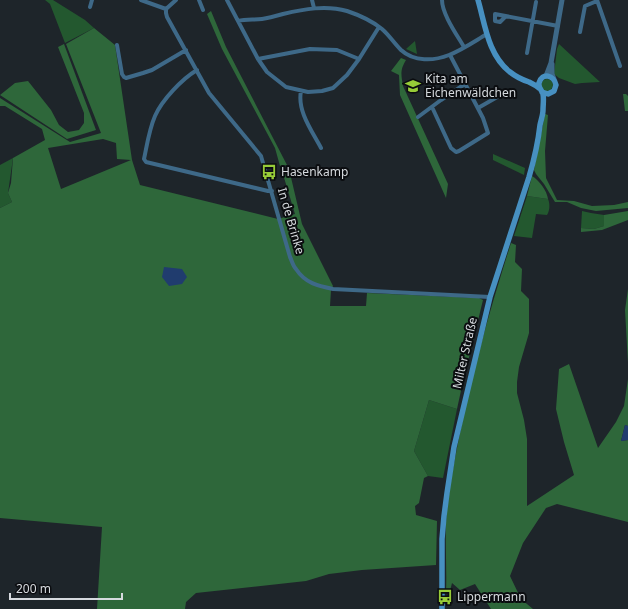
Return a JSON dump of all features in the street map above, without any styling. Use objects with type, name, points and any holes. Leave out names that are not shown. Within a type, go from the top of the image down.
[{"type":"main road","points":[[478,0],[487,34],[495,54],[502,64],[511,72],[528,82],[537,85],[546,93],[554,91],[556,87],[554,78],[550,76],[534,80],[523,79]]},
{"type":"main road","points":[[541,90],[539,84],[544,78]]},
{"type":"main road","name":"Milter Straße","points":[[442,609],[442,539],[447,493],[460,423],[490,297],[532,167],[538,142],[543,108],[543,97],[541,90]]},
{"type":"main road","name":"Milter Straße","points":[[543,108],[550,93]]},
{"type":"street","points":[[90,7],[92,0]]},
{"type":"street","points":[[141,0],[166,9],[176,0]]},
{"type":"street","points":[[199,0],[203,10]]},
{"type":"street","points":[[227,0],[258,59],[267,72],[286,87],[301,91],[322,91],[333,88],[347,75],[379,27]]},
{"type":"street","points":[[312,0],[314,8]]},
{"type":"street","points":[[442,0],[444,12],[464,47]]},
{"type":"street","points":[[544,78],[551,62],[562,0]]},
{"type":"street","points":[[580,32],[585,6],[597,0],[620,66]]},
{"type":"street","points":[[527,53],[536,2]]},
{"type":"street","points":[[238,21],[263,19],[314,8],[346,11],[368,20],[379,27],[402,51],[418,59],[435,59],[450,55],[487,34]]},
{"type":"street","name":"In de Brinke","points":[[166,9],[167,17],[209,93],[259,152],[272,191],[290,257],[296,269],[303,277],[313,284],[333,289],[490,297]]},
{"type":"street","points":[[506,16],[558,26]]},
{"type":"street","points":[[117,45],[122,74],[126,78],[152,70],[186,50]]},
{"type":"street","points":[[258,59],[310,49],[337,50],[359,59]]},
{"type":"street","points":[[432,107],[451,148],[456,152],[488,133],[483,118],[450,55]]},
{"type":"street","points":[[551,62],[554,78]]},
{"type":"street","points":[[197,70],[172,92],[157,113],[153,121],[144,159],[145,161],[272,191]]},
{"type":"street","points":[[418,118],[465,84]]},
{"type":"street","points":[[301,91],[301,108],[321,148]]},
{"type":"street","points":[[478,108],[499,96]]},
{"type":"green space","points":[[45,0],[53,0],[85,20],[94,28],[65,43],[50,4]]},
{"type":"green space","points":[[211,11],[226,47],[287,165],[280,166],[275,148],[222,49],[207,14]]},
{"type":"green space","points":[[94,28],[115,45],[132,160],[140,185],[278,219],[295,214],[282,171],[289,169],[302,224],[333,286],[331,290],[330,306],[366,306],[367,293],[479,298],[483,300],[457,409],[429,400],[414,451],[428,476],[424,478],[419,503],[415,506],[416,515],[437,521],[436,565],[362,570],[329,574],[306,581],[196,593],[186,602],[185,609],[97,609],[102,527],[0,518],[0,208],[12,202],[8,193],[11,183],[13,158],[45,140],[42,129],[5,106],[0,106],[0,98],[70,142],[101,133],[66,44]],"holes":[[[103,139],[116,143],[117,159],[131,160],[61,189],[48,148]]]},
{"type":"green space","points":[[415,41],[417,54],[406,49]]},
{"type":"green space","points":[[64,44],[96,130],[67,139],[0,95],[15,83],[28,81],[51,110],[59,125],[68,132],[79,130],[84,123],[84,113],[58,47]]},
{"type":"green space","points":[[559,44],[600,82],[575,84],[559,78],[554,74]]},
{"type":"green space","points":[[401,58],[406,60],[402,72],[403,86],[448,184],[446,198],[400,95],[399,75],[391,71]]},
{"type":"green space","points":[[545,79],[549,79],[553,85],[549,91],[545,91],[541,87],[541,83]]},
{"type":"green space","points":[[623,94],[628,96],[628,111],[625,111]]},
{"type":"green space","points":[[545,114],[548,115],[545,151],[546,178],[557,200],[574,201],[592,206],[614,205],[628,202],[628,208],[596,211],[581,208],[567,202],[555,202],[534,170]]},
{"type":"green space","points":[[493,154],[525,168],[524,175],[493,160]]},
{"type":"green space","points":[[13,158],[8,193],[12,202],[0,208],[0,165]]},
{"type":"green space","points":[[532,176],[542,186],[548,199],[527,196]]},
{"type":"green space","points":[[527,196],[548,199],[549,203],[547,215],[536,214],[532,238],[514,236]]},
{"type":"green space","points":[[582,211],[604,215],[604,226],[594,229],[581,228]]},
{"type":"green space","points":[[628,211],[628,220],[602,230],[581,232],[581,228],[594,229],[604,226],[604,215]]},
{"type":"green space","points":[[511,243],[516,245],[515,262],[522,269],[521,291],[529,299],[529,333],[519,367],[517,382],[517,393],[527,439],[527,506],[574,475],[556,409],[559,369],[569,364],[598,448],[616,422],[624,406],[628,379],[628,426],[625,425],[621,441],[628,440],[628,522],[557,504],[546,508],[523,543],[510,576],[521,599],[533,609],[491,609],[475,584],[460,590],[452,583],[450,591],[446,592],[446,523],[453,466],[477,361]]},
{"type":"green space","points":[[628,289],[628,363],[625,310]]},
{"type":"green space","points":[[429,400],[457,409],[443,478],[428,476],[414,451]]},
{"type":"water","points":[[164,267],[182,269],[187,277],[182,284],[169,286],[162,277]]},
{"type":"water","points":[[625,425],[628,426],[628,440],[621,441]]},
{"type":"place","name":"Kita am Eichenwäldchen","points":[[413,86]]},
{"type":"place","name":"Hasenkamp","points":[[269,172]]},
{"type":"place","name":"Lippermann","points":[[445,597]]}]
